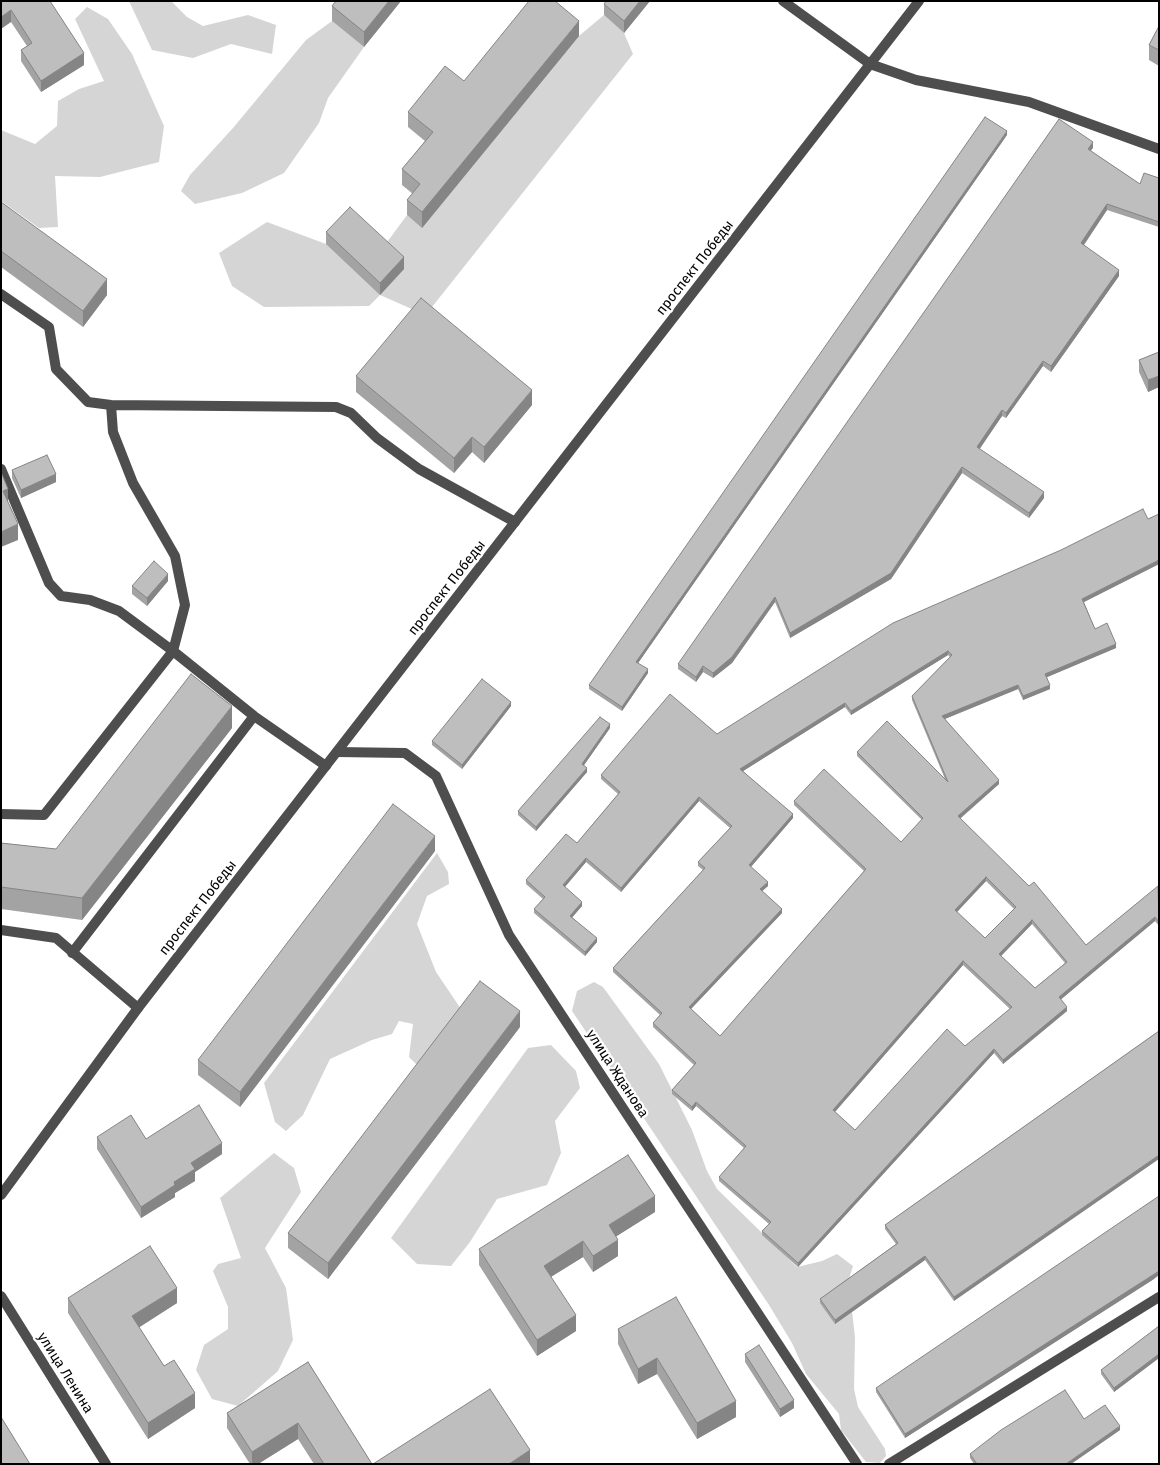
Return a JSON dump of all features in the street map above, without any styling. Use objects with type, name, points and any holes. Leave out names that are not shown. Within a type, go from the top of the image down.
[{"type":"street","points":[[783,1],[870,64],[916,80],[1029,102],[1159,148]]},
{"type":"street","name":"проспект Победы","points":[[1,1195],[138,1008],[919,1]]},
{"type":"street","points":[[1,294],[49,327],[56,369],[88,402],[111,405],[336,408],[351,413],[377,438],[419,469],[515,522]]},
{"type":"street","points":[[1,814],[44,815],[173,651],[185,605],[175,556],[133,482],[113,432],[111,405]]},
{"type":"street","points":[[1,469],[49,583],[61,596],[90,600],[119,611],[173,651],[254,716],[326,766]]},
{"type":"street","points":[[72,953],[254,716]]},
{"type":"street","name":"улица Жданова","points":[[337,752],[405,753],[436,776],[508,935],[857,1464]]},
{"type":"street","points":[[1,930],[56,938],[138,1008]]},
{"type":"street","name":"улица Ленина","points":[[1,1296],[106,1464]]},
{"type":"street","points":[[889,1464],[1159,1297]]},
{"type":"shaded area","points":[[129,1],[171,1],[187,17],[203,26],[248,15],[276,25],[272,54],[231,44],[193,58],[152,50]]},
{"type":"shaded area","points":[[87,7],[108,19],[132,54],[164,126],[159,162],[100,177],[55,176],[58,227],[39,228],[1,201],[1,130],[35,144],[57,126],[58,101],[79,89],[104,81],[75,19]]},
{"type":"shaded area","points":[[604,15],[624,33],[633,54],[432,307],[421,313],[380,295],[369,306],[264,307],[232,286],[219,253],[267,222],[326,244],[382,249],[407,215],[422,227],[579,36]]},
{"type":"shaded area","points":[[332,21],[364,47],[328,98],[319,123],[284,173],[242,193],[195,204],[181,191],[190,175],[233,128],[306,40]]},
{"type":"shaded area","points":[[437,853],[448,872],[449,884],[427,896],[417,924],[436,972],[461,1009],[419,1067],[409,1057],[413,1024],[399,1021],[392,1034],[372,1040],[330,1059],[303,1115],[286,1131],[275,1122],[264,1083]]},
{"type":"shaded area","points":[[594,982],[603,987],[659,1064],[692,1130],[707,1171],[717,1189],[797,1267],[822,1261],[837,1254],[853,1266],[835,1323],[852,1311],[855,1337],[854,1389],[858,1407],[885,1449],[886,1456],[880,1463],[866,1462],[841,1430],[839,1414],[806,1374],[792,1343],[769,1305],[572,1011],[577,991]]},
{"type":"shaded area","points":[[551,1045],[576,1071],[580,1088],[555,1121],[561,1153],[547,1185],[497,1199],[470,1242],[451,1266],[417,1264],[391,1238],[528,1048]]},
{"type":"shaded area","points":[[274,1153],[294,1168],[301,1192],[265,1248],[286,1288],[293,1340],[278,1371],[238,1406],[212,1399],[196,1370],[204,1345],[228,1329],[228,1307],[213,1271],[218,1264],[241,1258],[220,1198]]},
{"type":"building","points":[[1,1],[50,1],[84,53],[41,81],[21,50],[32,43],[11,10],[1,17]]},
{"type":"building","points":[[336,1],[389,1],[364,32],[332,6]]},
{"type":"building","points":[[529,1],[555,1],[579,21],[422,212],[407,200],[420,184],[402,169],[433,132],[408,112],[445,66],[464,81]]},
{"type":"building","points":[[606,1],[640,1],[624,21],[604,4]]},
{"type":"building","points":[[1159,26],[1159,50],[1149,45]]},
{"type":"building","points":[[985,117],[1007,131],[636,662],[648,669],[622,707],[589,685]]},
{"type":"building","points":[[1059,119],[1093,142],[1088,149],[1140,184],[1144,173],[1159,178],[1159,222],[1107,204],[1081,243],[1119,270],[1051,366],[1043,361],[1006,413],[1002,410],[977,447],[1044,492],[1029,513],[962,467],[891,573],[790,633],[775,597],[732,657],[713,673],[703,666],[696,677],[678,664]]},
{"type":"building","points":[[1,202],[107,279],[83,311],[1,251]]},
{"type":"building","points":[[350,207],[404,257],[380,283],[326,232]]},
{"type":"building","points":[[421,298],[532,390],[484,447],[472,437],[454,458],[356,376]]},
{"type":"building","points":[[1159,352],[1159,376],[1148,380],[1139,360]]},
{"type":"building","points":[[47,455],[56,474],[21,490],[12,470]]},
{"type":"building","points":[[1,472],[8,489],[3,491],[18,524],[1,532]]},
{"type":"building","points":[[1143,509],[1148,519],[1159,514],[1159,560],[1082,599],[1095,629],[1107,623],[1116,644],[1045,674],[1050,685],[1023,696],[1018,685],[942,716],[999,780],[958,816],[1029,886],[1034,882],[1086,945],[1158,886],[1159,922],[1155,917],[1059,997],[1067,1007],[1003,1060],[994,1049],[798,1263],[762,1231],[771,1222],[719,1177],[746,1146],[696,1102],[692,1107],[672,1090],[696,1063],[653,1023],[662,1013],[613,968],[705,868],[698,862],[732,826],[699,797],[621,888],[586,858],[563,885],[582,902],[570,916],[597,938],[585,952],[534,909],[545,897],[526,880],[566,834],[577,843],[620,792],[601,775],[670,694],[717,734],[893,623],[1061,550]],"holes":[[[948,651],[952,655],[912,696],[948,782],[887,721],[857,752],[923,818],[901,842],[824,769],[794,801],[866,869],[720,1036],[689,1007],[782,909],[760,889],[768,882],[749,865],[793,814],[740,769],[845,703],[851,711]],[[986,877],[1016,907],[985,938],[955,910]],[[1032,920],[1067,962],[1035,988],[999,954]],[[963,961],[1012,1007],[965,1046],[947,1029],[855,1130],[833,1110]]]},
{"type":"building","points":[[154,561],[168,574],[147,598],[132,586]]},
{"type":"building","points":[[191,674],[232,706],[82,898],[1,887],[1,843],[56,849]]},
{"type":"building","points":[[482,679],[511,702],[462,765],[432,741]]},
{"type":"building","points":[[600,717],[610,724],[582,764],[587,768],[536,827],[518,811]]},
{"type":"building","points":[[393,804],[435,836],[240,1092],[198,1060]]},
{"type":"building","points":[[480,981],[520,1011],[328,1263],[288,1233]]},
{"type":"building","points":[[1159,1031],[1159,1155],[954,1297],[925,1256],[835,1320],[820,1299],[898,1243],[885,1225]]},
{"type":"building","points":[[199,1105],[222,1143],[191,1163],[195,1169],[174,1182],[175,1185],[141,1207],[97,1137],[131,1115],[146,1139]]},
{"type":"building","points":[[628,1155],[655,1196],[609,1225],[618,1240],[593,1256],[583,1241],[544,1266],[576,1315],[537,1340],[479,1249]]},
{"type":"building","points":[[1159,1196],[1159,1271],[905,1434],[876,1388]]},
{"type":"building","points":[[150,1246],[177,1288],[132,1316],[164,1366],[174,1360],[195,1393],[148,1423],[68,1298]]},
{"type":"building","points":[[676,1297],[736,1401],[697,1423],[657,1358],[638,1369],[618,1329]]},
{"type":"building","points":[[1159,1326],[1159,1354],[1114,1388],[1101,1370]]},
{"type":"building","points":[[759,1345],[794,1400],[780,1409],[745,1354]]},
{"type":"building","points":[[308,1362],[372,1464],[324,1464],[298,1423],[252,1452],[227,1413]]},
{"type":"building","points":[[490,1389],[530,1450],[509,1464],[373,1464]]},
{"type":"building","points":[[1065,1390],[1084,1419],[1105,1405],[1120,1426],[1066,1464],[977,1464],[970,1454],[1001,1430]]},
{"type":"building","points":[[1,1417],[30,1464],[1,1464]]}]
